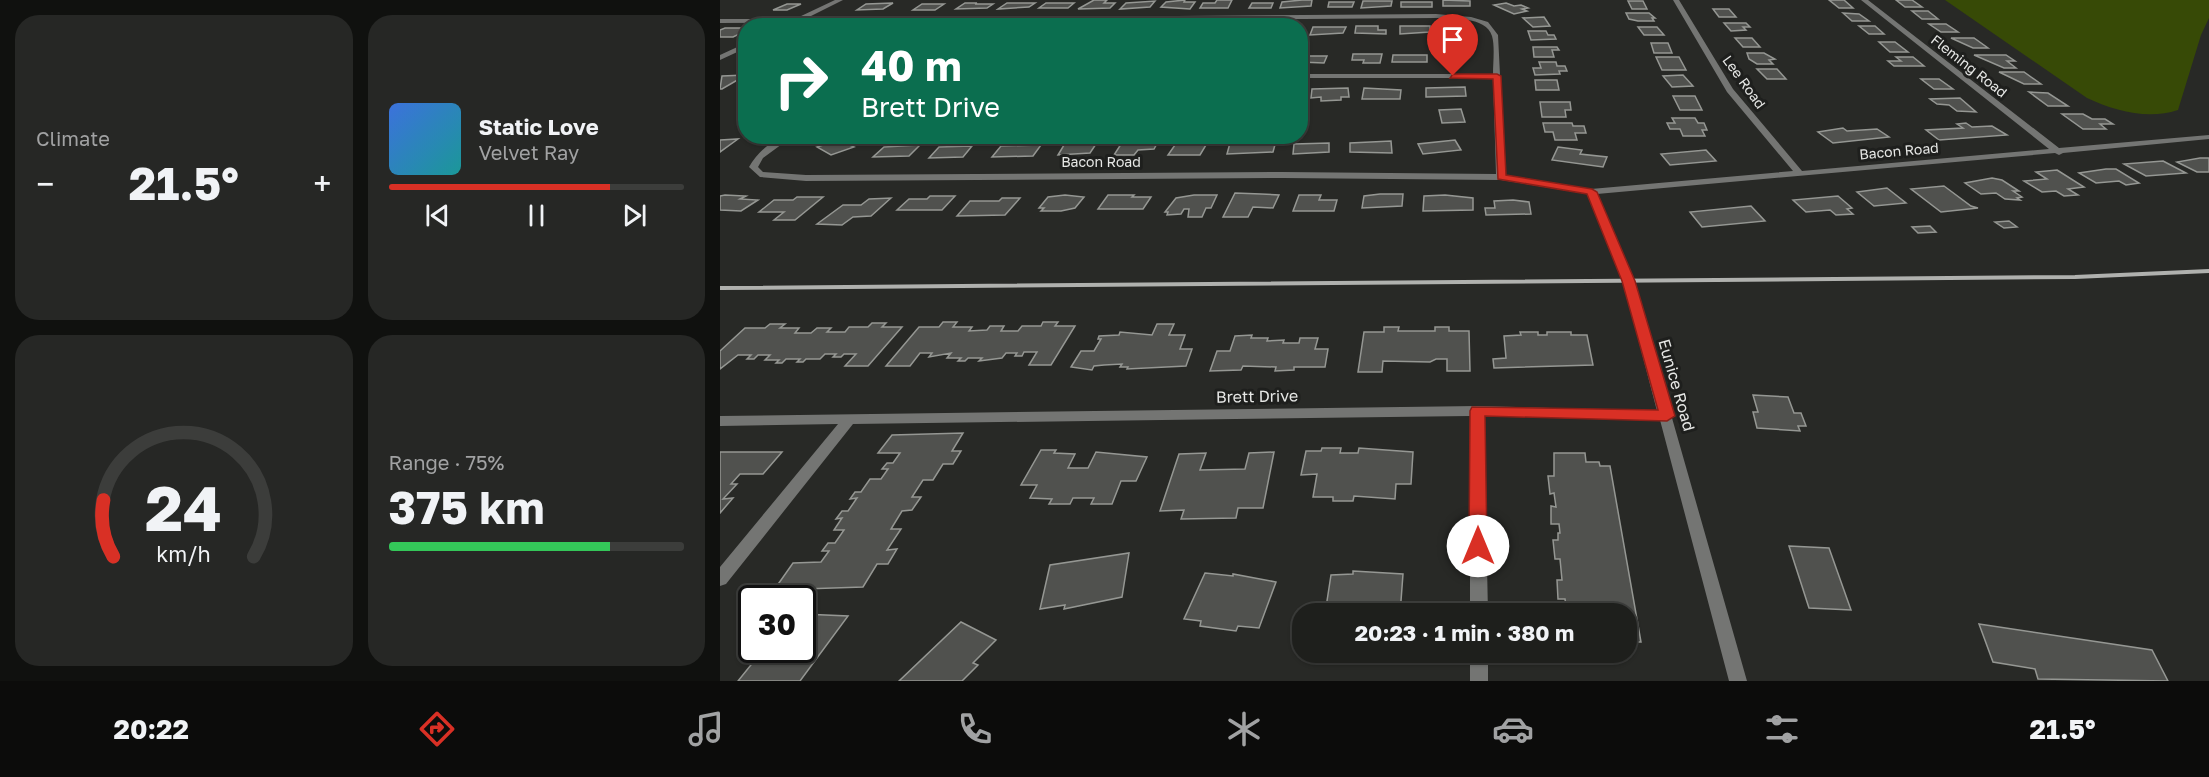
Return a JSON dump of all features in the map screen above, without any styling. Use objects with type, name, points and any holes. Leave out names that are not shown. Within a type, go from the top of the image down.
[{"type":"street","points":[[802,18],[840,0]]},
{"type":"street","name":"Lee Road","points":[[1676,0],[1730,90],[1799,173]]},
{"type":"street","name":"Fleming Road","points":[[1864,0],[2059,152]]},
{"type":"street","points":[[1117,18],[1436,16],[1471,19],[1486,23],[1495,35],[1501,177],[1592,192]]},
{"type":"street","points":[[720,21],[738,21]]},
{"type":"street","points":[[720,58],[738,49]]},
{"type":"street","points":[[1308,76],[1497,76]]},
{"type":"street","name":"Bacon Road","points":[[1592,192],[2209,137]]},
{"type":"street","name":"Bacon Road","points":[[777,144],[760,156],[753,167],[760,174],[806,178],[1271,175],[1501,177]]},
{"type":"street","name":"Eunice Road","points":[[1592,192],[1629,281],[1738,681]]},
{"type":"street","points":[[1477,411],[1479,603]]},
{"type":"street","name":"Brett Drive","points":[[720,421],[1477,411],[1667,416]]},
{"type":"street","points":[[720,579],[848,420]]},
{"type":"street","points":[[1479,663],[1479,681]]},
{"type":"green space","points":[[1945,0],[2209,0],[2209,18],[2201,35],[2178,110],[2143,114],[2109,107],[2087,98]]},
{"type":"building","points":[[1094,0],[1107,0],[1104,3],[1115,3],[1110,8],[1078,9]]},
{"type":"building","points":[[1185,0],[1184,2],[1195,2],[1190,9],[1161,7],[1166,2]]},
{"type":"building","points":[[1217,0],[1232,0],[1228,8],[1200,8],[1203,3],[1215,3]]},
{"type":"building","points":[[1312,0],[1311,6],[1280,8],[1282,2]]},
{"type":"building","points":[[1443,0],[1470,1],[1470,6],[1443,6]]},
{"type":"building","points":[[1829,0],[1844,0],[1853,8],[1839,8]]},
{"type":"building","points":[[1896,0],[1912,0],[1922,7],[1905,7]]},
{"type":"building","points":[[1155,1],[1150,7],[1120,9],[1126,3]]},
{"type":"building","points":[[1363,1],[1392,1],[1391,6],[1361,8]]},
{"type":"building","points":[[1628,1],[1643,1],[1647,9],[1632,9]]},
{"type":"building","points":[[1329,2],[1354,2],[1352,7],[1328,7]]},
{"type":"building","points":[[1401,2],[1432,2],[1432,7],[1401,7]]},
{"type":"building","points":[[893,3],[883,9],[857,10],[866,4]]},
{"type":"building","points":[[965,3],[993,4],[987,8],[956,9]]},
{"type":"building","points":[[1007,3],[1035,3],[1029,7],[998,9]]},
{"type":"building","points":[[1046,3],[1074,3],[1068,8],[1039,8]]},
{"type":"building","points":[[1252,3],[1273,3],[1271,8],[1249,8]]},
{"type":"building","points":[[1506,3],[1528,8],[1522,9],[1527,11],[1514,14],[1494,5]]},
{"type":"building","points":[[787,4],[801,4],[787,10],[773,10]]},
{"type":"building","points":[[922,4],[944,4],[935,10],[913,10]]},
{"type":"building","points":[[1713,9],[1729,9],[1736,17],[1719,17]]},
{"type":"building","points":[[1912,11],[1928,11],[1938,19],[1922,19]]},
{"type":"building","points":[[1626,13],[1649,13],[1655,18],[1652,18],[1654,21],[1638,21],[1629,19]]},
{"type":"building","points":[[1843,13],[1859,14],[1869,21],[1852,21]]},
{"type":"building","points":[[1544,17],[1550,26],[1533,27],[1523,18]]},
{"type":"building","points":[[1724,23],[1746,23],[1750,27],[1743,27],[1746,30],[1731,31]]},
{"type":"building","points":[[1929,24],[1946,24],[1958,32],[1941,32]]},
{"type":"building","points":[[1356,26],[1378,26],[1378,30],[1386,30],[1386,34],[1355,33]]},
{"type":"building","points":[[1400,26],[1430,26],[1430,32],[1400,34]]},
{"type":"building","points":[[1859,26],[1875,26],[1884,34],[1869,34]]},
{"type":"building","points":[[1313,27],[1346,27],[1343,33],[1310,35]]},
{"type":"building","points":[[1638,27],[1657,27],[1664,35],[1644,35]]},
{"type":"building","points":[[738,28],[738,35],[720,37],[720,30]]},
{"type":"building","points":[[1446,29],[1462,29],[1461,37],[1445,36]]},
{"type":"building","points":[[1528,31],[1546,31],[1548,35],[1554,35],[1556,39],[1531,40]]},
{"type":"building","points":[[1735,38],[1752,38],[1760,47],[1743,47]]},
{"type":"building","points":[[1951,38],[1974,38],[1988,48],[1973,48]]},
{"type":"building","points":[[1879,42],[1895,42],[1908,52],[1890,52]]},
{"type":"building","points":[[1651,43],[1668,43],[1672,53],[1654,53]]},
{"type":"building","points":[[1533,47],[1557,47],[1559,50],[1552,50],[1554,57],[1534,57]]},
{"type":"building","points":[[1446,52],[1463,52],[1462,60],[1445,59]]},
{"type":"building","points":[[1747,53],[1764,53],[1775,59],[1769,60],[1773,64],[1757,64],[1749,59]]},
{"type":"building","points":[[1353,54],[1382,54],[1380,63],[1363,63],[1364,60],[1352,60]]},
{"type":"building","points":[[1393,55],[1427,55],[1427,62],[1392,62]]},
{"type":"building","points":[[1974,55],[2006,55],[2015,61],[2007,61],[2016,68],[2004,68]]},
{"type":"building","points":[[1308,56],[1327,56],[1324,63],[1308,62]]},
{"type":"building","points":[[1656,57],[1679,57],[1686,70],[1662,70]]},
{"type":"building","points":[[1896,57],[1913,57],[1924,66],[1894,66],[1888,61],[1901,61]]},
{"type":"building","points":[[1539,62],[1556,62],[1557,66],[1565,66],[1567,71],[1559,71],[1560,74],[1535,75],[1533,68],[1541,68]]},
{"type":"building","points":[[1757,69],[1777,69],[1786,79],[1767,79]]},
{"type":"building","points":[[1999,72],[2024,72],[2041,84],[2024,84]]},
{"type":"building","points":[[738,75],[738,80],[720,89],[722,76]]},
{"type":"building","points":[[1683,75],[1693,86],[1672,87],[1663,76]]},
{"type":"building","points":[[1921,79],[1939,79],[1953,89],[1934,89]]},
{"type":"building","points":[[1535,80],[1557,80],[1559,90],[1536,90]]},
{"type":"building","points":[[1465,87],[1466,96],[1426,97],[1426,88]]},
{"type":"building","points":[[1348,88],[1349,97],[1341,97],[1341,100],[1321,101],[1321,97],[1311,98],[1312,89]]},
{"type":"building","points":[[1364,88],[1401,90],[1400,99],[1362,99]]},
{"type":"building","points":[[2029,92],[2048,93],[2068,106],[2048,106]]},
{"type":"building","points":[[1673,96],[1695,96],[1702,110],[1680,110]]},
{"type":"building","points":[[1960,98],[1976,112],[1957,111],[1949,105],[1937,104],[1930,99]]},
{"type":"building","points":[[1540,102],[1570,102],[1571,110],[1565,110],[1566,117],[1542,117]]},
{"type":"building","points":[[1461,109],[1465,122],[1442,123],[1439,110]]},
{"type":"building","points":[[2062,114],[2083,114],[2092,119],[2105,119],[2113,124],[2100,124],[2106,129],[2083,129]]},
{"type":"building","points":[[1672,118],[1695,118],[1698,123],[1704,123],[1707,130],[1702,130],[1705,136],[1683,136],[1680,129],[1670,129],[1667,123],[1675,123]]},
{"type":"building","points":[[1543,123],[1572,123],[1573,126],[1584,126],[1586,133],[1575,133],[1577,140],[1555,140],[1553,132],[1545,132]]},
{"type":"building","points":[[1966,123],[1972,127],[1992,126],[2007,135],[1939,140],[1926,130],[1963,128],[1957,124]]},
{"type":"building","points":[[1843,128],[1847,131],[1877,129],[1889,137],[1833,143],[1818,132]]},
{"type":"building","points":[[738,139],[720,152],[720,140]]},
{"type":"building","points":[[1455,140],[1461,150],[1423,154],[1418,144]]},
{"type":"building","points":[[1391,141],[1392,153],[1350,152],[1350,143]]},
{"type":"building","points":[[1329,143],[1329,152],[1293,154],[1294,144]]},
{"type":"building","points":[[826,144],[848,144],[854,147],[831,155],[817,147]]},
{"type":"building","points":[[1096,144],[1090,153],[1058,155],[1064,145]]},
{"type":"building","points":[[1121,144],[1157,144],[1154,149],[1138,150],[1134,155],[1114,155]]},
{"type":"building","points":[[1230,144],[1275,144],[1273,152],[1227,154]]},
{"type":"building","points":[[920,145],[909,156],[873,157],[884,147]]},
{"type":"building","points":[[1041,145],[1033,156],[992,157],[1001,146]]},
{"type":"building","points":[[1175,145],[1206,145],[1200,155],[1168,155]]},
{"type":"building","points":[[972,146],[963,157],[929,158],[939,147]]},
{"type":"building","points":[[1558,147],[1582,150],[1580,154],[1607,157],[1603,167],[1552,160]]},
{"type":"building","points":[[1706,150],[1716,161],[1670,165],[1661,154]]},
{"type":"building","points":[[2209,158],[2209,172],[2197,172],[2177,162]]},
{"type":"building","points":[[2163,161],[2186,173],[2146,176],[2124,164]]},
{"type":"building","points":[[2116,169],[2139,183],[2126,185],[2119,181],[2096,183],[2079,173]]},
{"type":"building","points":[[2057,170],[2084,187],[2068,189],[2078,195],[2064,196],[2056,191],[2042,192],[2024,181],[2047,179],[2036,172]]},
{"type":"building","points":[[1992,178],[2002,180],[2019,191],[2013,191],[2022,197],[2017,198],[2020,200],[2005,199],[1996,193],[1981,194],[1965,183]]},
{"type":"building","points":[[1944,186],[1971,206],[1978,208],[1941,212],[1911,189]]},
{"type":"building","points":[[1887,188],[1906,203],[1874,206],[1857,192]]},
{"type":"building","points":[[1235,193],[1279,195],[1273,208],[1253,207],[1248,217],[1223,217]]},
{"type":"building","points":[[1403,194],[1402,206],[1362,208],[1364,196]]},
{"type":"building","points":[[1065,195],[1084,197],[1075,208],[1041,211],[1044,208],[1039,208],[1048,197]]},
{"type":"building","points":[[1108,195],[1151,197],[1143,209],[1098,209]]},
{"type":"building","points":[[1217,195],[1211,208],[1206,208],[1202,217],[1188,217],[1189,209],[1184,209],[1181,214],[1167,215],[1168,212],[1165,212],[1176,198]]},
{"type":"building","points":[[1299,195],[1321,195],[1319,200],[1337,200],[1334,211],[1293,211]]},
{"type":"building","points":[[1445,195],[1473,198],[1473,210],[1423,211],[1424,196]]},
{"type":"building","points":[[720,196],[746,196],[740,199],[758,200],[741,211],[720,210]]},
{"type":"building","points":[[930,196],[955,196],[942,210],[897,210],[909,199],[927,199]]},
{"type":"building","points":[[1838,196],[1852,208],[1847,209],[1853,214],[1836,215],[1830,210],[1806,212],[1793,200]]},
{"type":"building","points":[[797,197],[823,197],[795,220],[774,220],[784,212],[759,212],[774,200],[793,200]]},
{"type":"building","points":[[891,198],[871,216],[853,217],[842,225],[817,224],[843,205],[861,205],[869,199]]},
{"type":"building","points":[[1002,198],[1020,198],[1005,215],[957,216],[970,201],[999,201]]},
{"type":"building","points":[[1494,201],[1529,202],[1531,214],[1486,215],[1485,208],[1495,208]]},
{"type":"building","points":[[1751,206],[1765,221],[1702,227],[1690,212]]},
{"type":"building","points":[[2009,221],[2017,227],[2004,228],[1995,222]]},
{"type":"building","points":[[1930,226],[1936,232],[1918,233],[1912,227]]},
{"type":"building","points":[[943,322],[957,322],[953,327],[972,327],[969,331],[987,330],[990,326],[1004,326],[1001,331],[1018,331],[1022,326],[1041,326],[1043,322],[1058,322],[1055,326],[1075,326],[1051,365],[1029,365],[1037,352],[1024,352],[1022,356],[1015,356],[1017,353],[1006,353],[1002,358],[979,361],[982,358],[958,361],[961,358],[947,358],[951,353],[929,357],[932,353],[920,353],[910,366],[886,366],[919,327],[939,327]]},
{"type":"building","points":[[872,323],[886,323],[882,327],[902,327],[868,366],[845,366],[856,354],[833,357],[836,354],[825,354],[820,359],[806,359],[803,362],[797,362],[800,359],[786,359],[782,363],[776,363],[779,360],[765,360],[770,355],[758,355],[754,359],[747,359],[751,355],[738,355],[720,369],[720,351],[745,328],[765,328],[770,324],[785,324],[780,328],[799,328],[795,333],[811,333],[817,328],[831,328],[827,332],[845,332],[849,327],[868,327]]},
{"type":"building","points":[[1157,324],[1174,324],[1169,335],[1185,335],[1180,349],[1192,349],[1186,366],[1127,369],[1128,367],[1120,367],[1122,364],[1094,366],[1092,370],[1071,367],[1081,351],[1094,351],[1101,339],[1098,339],[1099,336],[1119,335],[1120,332],[1152,335]]},
{"type":"building","points":[[1384,327],[1399,327],[1398,331],[1435,331],[1435,327],[1449,327],[1449,331],[1469,331],[1470,371],[1447,371],[1447,359],[1436,359],[1430,362],[1383,361],[1382,372],[1358,372],[1364,332],[1384,332]]},
{"type":"building","points":[[1520,332],[1538,332],[1538,335],[1547,335],[1547,332],[1571,332],[1571,335],[1587,335],[1593,365],[1494,368],[1493,359],[1506,358],[1504,336],[1521,335]]},
{"type":"building","points":[[1252,335],[1251,338],[1268,338],[1267,341],[1284,340],[1283,343],[1299,343],[1300,338],[1318,338],[1315,349],[1328,349],[1325,367],[1294,367],[1294,370],[1275,371],[1276,367],[1243,366],[1241,370],[1210,371],[1217,351],[1230,351],[1235,336]]},
{"type":"building","points":[[1753,395],[1788,397],[1794,413],[1801,413],[1806,426],[1798,426],[1800,431],[1757,428],[1753,412],[1758,412]]},
{"type":"building","points":[[963,433],[952,451],[961,451],[953,464],[943,464],[933,480],[923,480],[912,497],[921,497],[912,510],[902,511],[891,529],[901,529],[887,550],[897,549],[888,564],[877,564],[863,587],[816,589],[816,585],[778,585],[793,563],[821,562],[829,551],[822,551],[828,543],[835,543],[844,530],[834,530],[842,518],[836,519],[842,511],[848,511],[857,498],[850,499],[855,492],[861,492],[870,479],[881,479],[888,469],[882,469],[887,463],[893,463],[900,453],[878,453],[892,435]]},
{"type":"building","points":[[1322,448],[1341,448],[1340,453],[1358,453],[1359,448],[1413,452],[1411,484],[1396,484],[1395,499],[1354,496],[1353,501],[1333,501],[1333,497],[1313,497],[1317,474],[1301,475],[1306,451],[1321,451]]},
{"type":"building","points":[[1041,450],[1075,454],[1068,468],[1088,468],[1096,452],[1147,457],[1136,481],[1121,481],[1112,504],[1091,504],[1094,498],[1073,498],[1070,504],[1049,504],[1052,499],[1030,498],[1037,485],[1021,485]]},
{"type":"building","points":[[720,452],[782,452],[763,474],[740,474],[731,484],[737,484],[723,499],[733,498],[720,513]]},
{"type":"building","points":[[1274,452],[1263,508],[1238,508],[1236,518],[1181,519],[1184,510],[1160,511],[1179,454],[1206,453],[1200,470],[1245,469],[1249,453]]},
{"type":"building","points":[[1554,453],[1585,453],[1586,462],[1599,462],[1600,466],[1610,466],[1634,603],[1566,603],[1565,599],[1558,599],[1557,580],[1562,580],[1560,559],[1555,559],[1553,540],[1558,540],[1558,533],[1560,533],[1559,524],[1551,524],[1551,506],[1556,507],[1554,493],[1550,494],[1548,476],[1554,476]]},
{"type":"building","points":[[1789,546],[1829,548],[1851,610],[1809,608]]},
{"type":"building","points":[[1129,553],[1122,597],[1064,609],[1065,605],[1040,609],[1050,565]]},
{"type":"building","points":[[1353,571],[1403,574],[1401,603],[1327,603],[1331,575],[1353,574]]},
{"type":"building","points":[[1205,573],[1233,576],[1233,574],[1276,582],[1259,628],[1238,626],[1236,631],[1200,626],[1201,621],[1184,619]]},
{"type":"building","points":[[816,615],[848,616],[816,659]]},
{"type":"building","points":[[1637,619],[1641,642],[1637,642]]},
{"type":"building","points":[[961,622],[996,640],[973,663],[978,665],[962,681],[899,681]]},
{"type":"building","points":[[1979,624],[2152,650],[2168,681],[2038,679],[2035,669],[1993,662]]},
{"type":"building","points":[[753,663],[813,663],[800,681],[738,681]]},
{"type":"railway","points":[[720,288],[2075,277],[2209,271]]},
{"type":"route","points":[[1453,76],[1497,76],[1501,177],[1592,192],[1629,281],[1667,416],[1477,411],[1478,546]]}]
